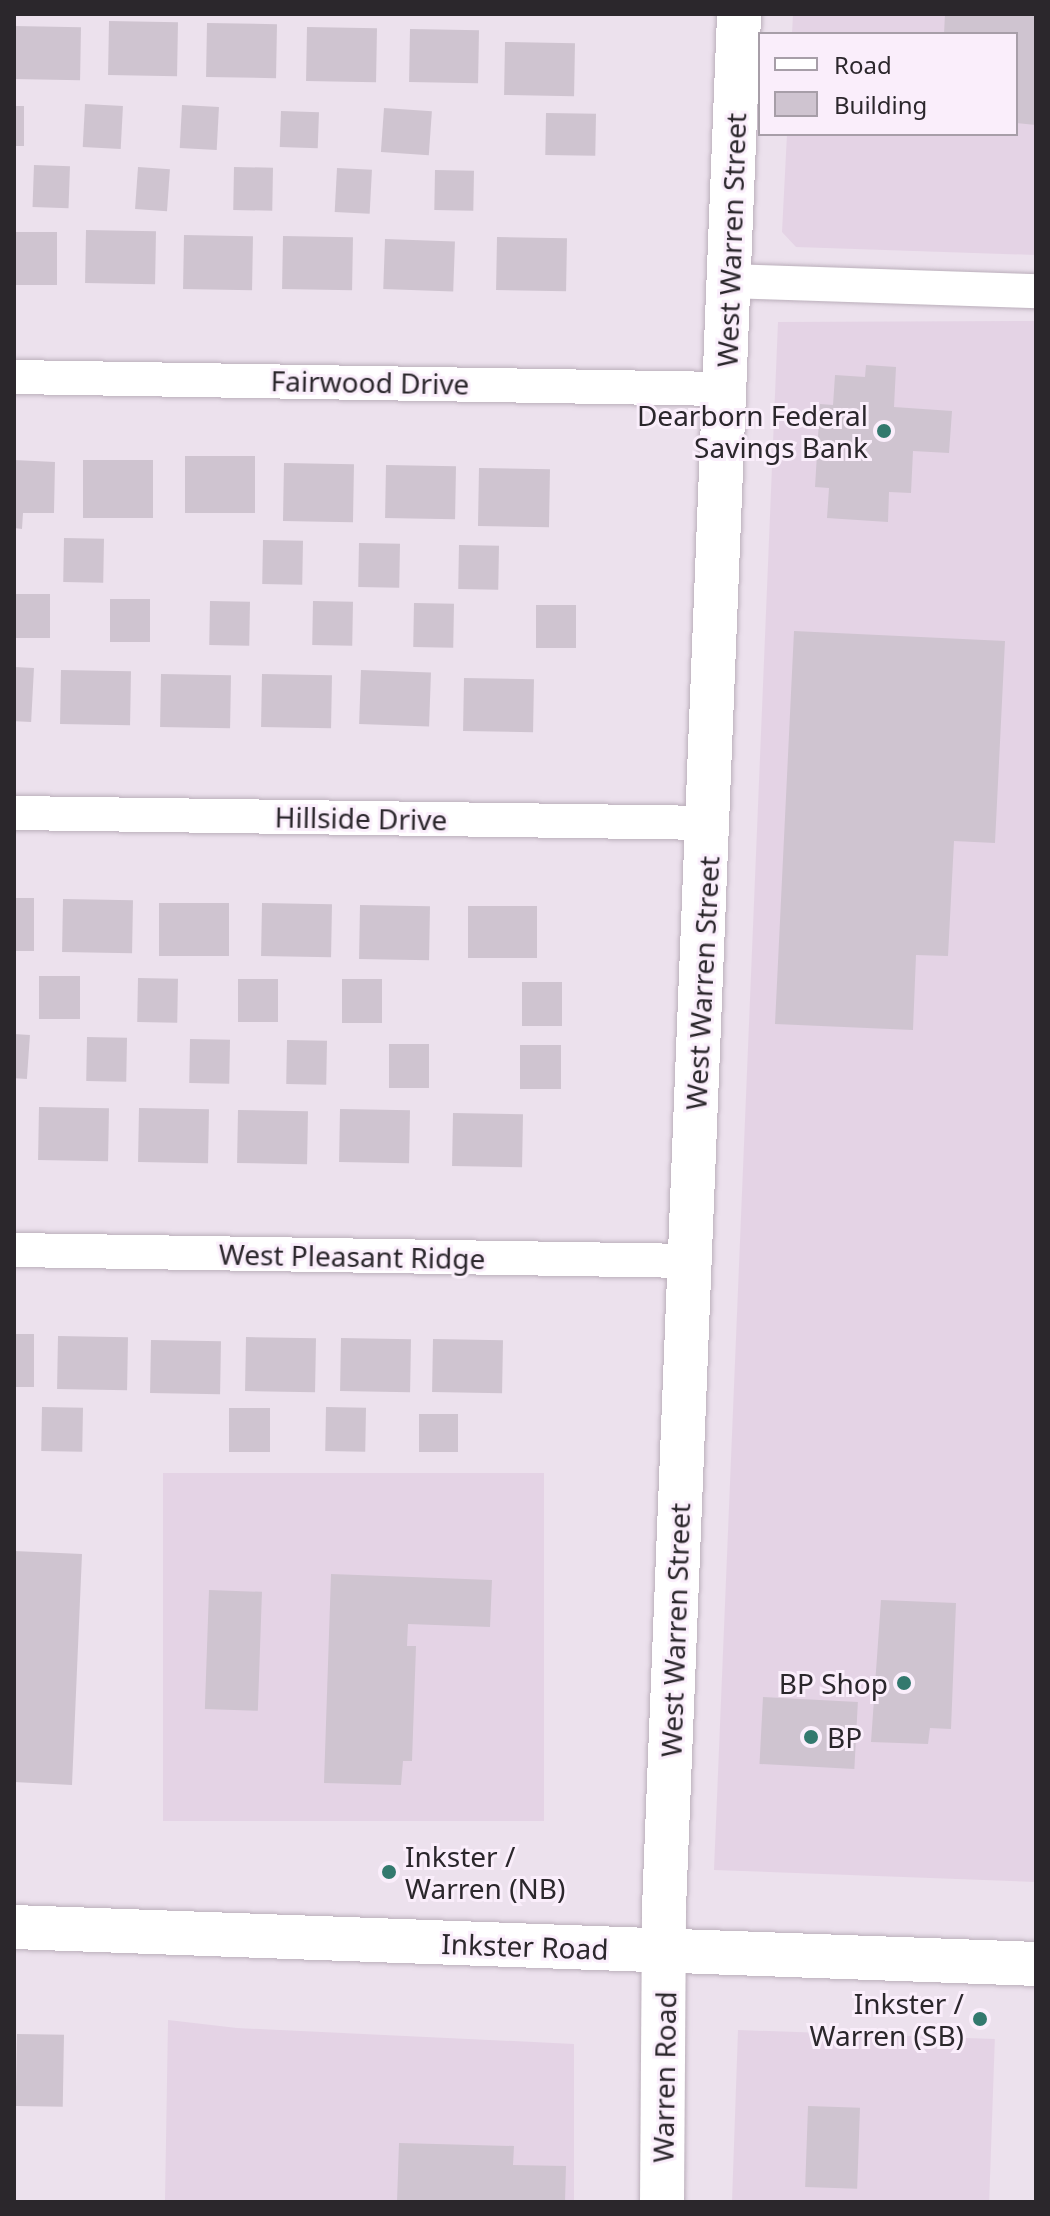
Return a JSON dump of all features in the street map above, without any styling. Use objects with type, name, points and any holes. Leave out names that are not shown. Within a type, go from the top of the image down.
[{"type":"main road","name":"West Warren Street","points":[[666,1952],[689,1261],[709,823],[739,14]]},
{"type":"main road","name":"Inkster Road","points":[[14,1927],[1036,1964]]},
{"type":"main road","name":"Warren Road","points":[[662,2202],[666,1952]]},
{"type":"street","points":[[730,281],[1036,291]]},
{"type":"street","name":"Fairwood Drive","points":[[14,377],[726,389]]},
{"type":"street","name":"Hillside Drive","points":[[14,813],[709,823]]},
{"type":"street","name":"West Pleasant Ridge","points":[[14,1250],[689,1261]]},
{"type":"shaded area","points":[[793,14],[1036,14],[1036,255],[796,247],[782,232],[787,136],[1018,136],[1018,32],[792,32]]},
{"type":"shaded area","points":[[1036,321],[1036,1882],[714,1870],[778,322]]},
{"type":"shaded area","points":[[163,1473],[544,1473],[544,1821],[163,1821]]},
{"type":"shaded area","points":[[168,2020],[237,2028],[574,2044],[574,2202],[165,2202]]},
{"type":"shaded area","points":[[738,2030],[995,2039],[989,2202],[732,2202]]},
{"type":"building","points":[[945,14],[1036,14],[1036,125],[1018,123],[1018,32],[944,32]]},
{"type":"building","points":[[109,21],[178,22],[177,76],[108,75]]},
{"type":"building","points":[[207,23],[277,24],[276,78],[206,77]]},
{"type":"building","points":[[14,26],[81,27],[80,80],[14,79]]},
{"type":"building","points":[[307,27],[377,28],[376,82],[306,81]]},
{"type":"building","points":[[410,29],[479,30],[478,83],[409,82]]},
{"type":"building","points":[[505,42],[575,43],[574,96],[504,95]]},
{"type":"building","points":[[85,104],[123,106],[121,149],[83,147]]},
{"type":"building","points":[[182,105],[219,107],[217,150],[180,148]]},
{"type":"building","points":[[14,106],[24,106],[24,146],[14,146]]},
{"type":"building","points":[[384,108],[432,111],[429,155],[381,152]]},
{"type":"building","points":[[281,111],[319,112],[318,148],[280,147]]},
{"type":"building","points":[[546,113],[596,114],[595,156],[545,155]]},
{"type":"building","points":[[34,165],[70,166],[69,208],[33,207]]},
{"type":"building","points":[[138,167],[170,169],[167,211],[135,209]]},
{"type":"building","points":[[234,167],[273,168],[272,211],[233,210]]},
{"type":"building","points":[[337,168],[372,170],[370,214],[335,212]]},
{"type":"building","points":[[435,170],[474,171],[473,211],[434,210]]},
{"type":"building","points":[[86,230],[156,231],[155,284],[85,283]]},
{"type":"building","points":[[14,232],[57,232],[57,285],[14,285]]},
{"type":"building","points":[[184,235],[253,236],[252,290],[183,289]]},
{"type":"building","points":[[283,236],[353,237],[352,290],[282,289]]},
{"type":"building","points":[[497,237],[567,238],[566,291],[496,290]]},
{"type":"building","points":[[385,239],[455,241],[453,291],[383,289]]},
{"type":"building","name":"Dearborn Federal Savings Bank","points":[[866,365],[896,367],[894,407],[952,411],[949,453],[913,451],[911,493],[889,492],[888,522],[827,518],[829,488],[815,487],[820,404],[833,405],[835,375],[865,377]]},
{"type":"building","points":[[185,456],[255,456],[255,513],[185,513]]},
{"type":"building","points":[[14,460],[55,462],[54,513],[23,513],[22,529],[14,528]]},
{"type":"building","points":[[83,460],[153,460],[153,518],[83,518]]},
{"type":"building","points":[[284,463],[354,464],[353,522],[283,521]]},
{"type":"building","points":[[386,465],[456,466],[455,519],[385,518]]},
{"type":"building","points":[[479,468],[550,469],[549,527],[478,526]]},
{"type":"building","points":[[64,538],[104,539],[103,583],[63,582]]},
{"type":"building","points":[[263,540],[303,541],[302,585],[262,584]]},
{"type":"building","points":[[359,543],[400,544],[399,588],[358,587]]},
{"type":"building","points":[[459,545],[499,546],[498,590],[458,589]]},
{"type":"building","points":[[14,594],[50,594],[50,638],[14,638]]},
{"type":"building","points":[[110,599],[150,599],[150,642],[110,642]]},
{"type":"building","points":[[210,601],[250,602],[249,646],[209,645]]},
{"type":"building","points":[[313,601],[353,602],[352,646],[312,645]]},
{"type":"building","points":[[414,603],[454,604],[453,648],[413,647]]},
{"type":"building","points":[[536,605],[576,605],[576,648],[536,648]]},
{"type":"building","points":[[794,631],[1005,641],[995,843],[954,841],[948,956],[916,955],[913,1030],[775,1024]]},
{"type":"building","points":[[14,667],[34,668],[31,722],[14,721]]},
{"type":"building","points":[[61,670],[131,671],[130,725],[60,724]]},
{"type":"building","points":[[361,670],[431,672],[429,726],[359,724]]},
{"type":"building","points":[[161,674],[231,675],[230,728],[160,727]]},
{"type":"building","points":[[262,674],[332,675],[331,728],[261,727]]},
{"type":"building","points":[[464,678],[534,679],[533,732],[463,731]]},
{"type":"building","points":[[14,898],[34,898],[34,951],[14,951]]},
{"type":"building","points":[[63,899],[133,900],[132,953],[62,952]]},
{"type":"building","points":[[159,903],[229,903],[229,956],[159,956]]},
{"type":"building","points":[[262,903],[332,904],[331,957],[261,956]]},
{"type":"building","points":[[360,905],[430,906],[429,960],[359,959]]},
{"type":"building","points":[[468,906],[537,906],[537,958],[468,958]]},
{"type":"building","points":[[39,976],[80,976],[80,1019],[39,1019]]},
{"type":"building","points":[[138,978],[178,979],[177,1023],[137,1022]]},
{"type":"building","points":[[238,979],[278,979],[278,1022],[238,1022]]},
{"type":"building","points":[[342,979],[382,979],[382,1023],[342,1023]]},
{"type":"building","points":[[522,982],[562,982],[562,1026],[522,1026]]},
{"type":"building","points":[[14,1034],[30,1035],[27,1079],[14,1078]]},
{"type":"building","points":[[87,1037],[127,1038],[126,1082],[86,1081]]},
{"type":"building","points":[[190,1039],[230,1040],[229,1084],[189,1083]]},
{"type":"building","points":[[287,1040],[327,1041],[326,1085],[286,1084]]},
{"type":"building","points":[[389,1044],[429,1044],[429,1088],[389,1088]]},
{"type":"building","points":[[520,1045],[561,1045],[561,1089],[520,1089]]},
{"type":"building","points":[[39,1107],[109,1108],[108,1161],[38,1160]]},
{"type":"building","points":[[139,1108],[209,1109],[208,1163],[138,1162]]},
{"type":"building","points":[[340,1109],[410,1110],[409,1163],[339,1162]]},
{"type":"building","points":[[238,1110],[308,1111],[307,1164],[237,1163]]},
{"type":"building","points":[[453,1113],[523,1114],[522,1167],[452,1166]]},
{"type":"building","points":[[14,1334],[34,1334],[34,1387],[14,1387]]},
{"type":"building","points":[[58,1336],[128,1337],[127,1390],[57,1389]]},
{"type":"building","points":[[246,1337],[316,1338],[315,1392],[245,1391]]},
{"type":"building","points":[[341,1338],[411,1339],[410,1392],[340,1391]]},
{"type":"building","points":[[433,1339],[503,1340],[502,1393],[432,1392]]},
{"type":"building","points":[[151,1340],[221,1341],[220,1394],[150,1393]]},
{"type":"building","points":[[42,1407],[83,1408],[82,1452],[41,1451]]},
{"type":"building","points":[[326,1407],[366,1408],[365,1452],[325,1451]]},
{"type":"building","points":[[229,1408],[270,1408],[270,1452],[229,1452]]},
{"type":"building","points":[[419,1414],[458,1414],[458,1452],[419,1452]]},
{"type":"building","points":[[14,1551],[82,1554],[72,1785],[14,1782]]},
{"type":"building","points":[[331,1574],[492,1580],[490,1627],[408,1624],[407,1646],[416,1646],[412,1761],[403,1761],[401,1785],[324,1783]]},
{"type":"building","points":[[209,1590],[262,1592],[258,1711],[205,1709]]},
{"type":"building","points":[[881,1600],[956,1603],[951,1729],[930,1728],[928,1744],[871,1742]]},
{"type":"building","points":[[763,1697],[858,1702],[854,1769],[759,1764]]},
{"type":"building","points":[[17,2034],[64,2035],[63,2107],[16,2106]]},
{"type":"building","points":[[808,2106],[860,2108],[857,2189],[805,2187]]},
{"type":"building","points":[[399,2143],[514,2146],[513,2165],[566,2166],[565,2202],[397,2202]]},
{"type":"place","name":"Dearborn Federal Savings Bank","points":[[884,431]]},
{"type":"place","name":"BP Shop","points":[[904,1683]]},
{"type":"place","name":"BP","points":[[811,1737]]},
{"type":"place","name":"Inkster / Warren (NB)","points":[[389,1872]]},
{"type":"place","name":"Inkster / Warren (SB)","points":[[980,2019]]}]
